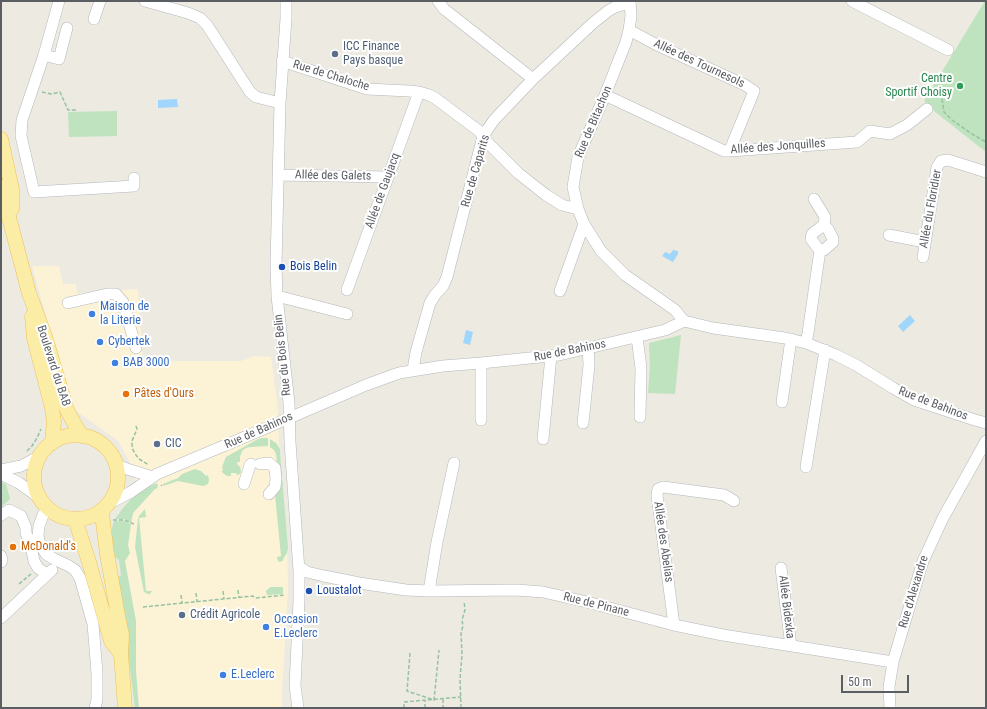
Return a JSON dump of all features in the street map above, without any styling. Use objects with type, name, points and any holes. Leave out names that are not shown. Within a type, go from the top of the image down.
[{"type":"main road","points":[[1,139],[12,189],[13,232]]},
{"type":"main road","name":"Boulevard du BAB","points":[[1,187],[29,294],[45,336],[67,410],[82,436]]},
{"type":"main road","name":"Boulevard du BAB","points":[[29,294],[34,338],[52,408],[54,422],[52,443]]},
{"type":"main road","points":[[74,435],[82,436],[89,437],[101,444],[110,453],[116,465],[118,478],[115,492],[105,507],[90,517],[75,519],[65,518],[56,514],[44,503],[36,488],[34,477],[35,466],[45,449],[58,439],[74,435]]},
{"type":"main road","points":[[105,507],[103,522],[107,554],[122,635],[121,654],[125,708]]},
{"type":"main road","points":[[75,519],[112,641],[121,654]]},
{"type":"street","points":[[59,1],[44,55],[22,120],[21,136],[34,192],[134,186],[134,178]]},
{"type":"street","points":[[94,19],[100,1]]},
{"type":"street","points":[[145,1],[188,12],[200,18],[207,25],[250,92],[256,97],[280,103]]},
{"type":"street","name":"Rue du Bois Belin","points":[[286,1],[280,103],[276,265],[277,296],[289,403],[290,442],[299,567],[295,686],[298,708]]},
{"type":"street","points":[[438,1],[444,8],[533,79]]},
{"type":"street","points":[[852,1],[948,50]]},
{"type":"street","name":"Rue de Caparits","points":[[413,370],[416,352],[430,303],[447,277],[483,136],[494,120],[533,79],[594,23],[608,11],[630,2]]},
{"type":"street","name":"Rue de Bitachon","points":[[630,2],[631,16],[626,42],[578,157],[573,187],[578,209],[584,224],[601,251],[625,275],[675,310],[684,321]]},
{"type":"street","points":[[44,55],[59,59],[67,28]]},
{"type":"street","name":"Allée des Tournesols","points":[[629,30],[656,45],[745,85],[754,91],[730,151]]},
{"type":"street","name":"Rue de Chaloche","points":[[282,61],[367,89],[419,92],[435,98],[479,131],[487,142],[518,173],[546,195],[562,206],[578,209]]},
{"type":"street","name":"Allée de Gaujacq","points":[[347,290],[419,92]]},
{"type":"street","name":"Allée des Jonquilles","points":[[605,95],[724,151],[857,142],[870,130],[890,134],[907,125],[927,108]]},
{"type":"street","name":"Allée du Floridier","points":[[923,258],[937,167],[941,161],[948,160],[986,172]]},
{"type":"street","name":"Allée des Galets","points":[[278,174],[388,177]]},
{"type":"street","points":[[814,199],[826,217],[824,226],[812,234],[811,239],[820,250]]},
{"type":"street","points":[[560,291],[584,224]]},
{"type":"street","points":[[820,250],[824,250],[833,242],[833,238],[828,229],[824,226]]},
{"type":"street","points":[[889,235],[925,242]]},
{"type":"street","points":[[806,343],[820,250]]},
{"type":"street","points":[[68,303],[107,294],[116,294],[122,302],[136,348]]},
{"type":"street","points":[[277,296],[347,314]]},
{"type":"street","name":"Rue de Bahinos","points":[[105,507],[131,492],[152,471],[157,474],[366,385],[399,373],[443,366],[551,356],[665,330],[684,321],[713,328],[791,339],[806,343],[825,350],[856,365],[914,400],[986,423]]},
{"type":"street","points":[[637,337],[641,368],[640,417]]},
{"type":"street","points":[[782,402],[791,339]]},
{"type":"street","points":[[584,423],[589,365],[588,348]]},
{"type":"street","points":[[806,468],[825,350]]},
{"type":"street","points":[[543,439],[551,356]]},
{"type":"street","points":[[481,363],[481,420]]},
{"type":"street","name":"Rue d'Alexandre","points":[[890,708],[889,687],[893,662],[922,561],[943,518],[986,441]]},
{"type":"street","points":[[1,470],[21,466],[40,456]]},
{"type":"street","points":[[244,484],[250,465],[268,463],[275,468],[276,479],[275,486],[269,494]]},
{"type":"street","points":[[429,591],[454,463]]},
{"type":"street","points":[[116,465],[132,471],[152,471]]},
{"type":"street","points":[[1,474],[19,483],[44,503],[38,536],[40,544],[46,554],[75,570],[80,578],[93,624],[98,685],[95,708]]},
{"type":"street","name":"Allée des Abelias","points":[[674,625],[657,495],[658,489],[663,487],[724,495],[734,502]]},
{"type":"street","points":[[1,515],[9,510],[21,516],[25,523],[26,533],[34,561],[38,568],[47,574]]},
{"type":"street","points":[[1,556],[1,562]]},
{"type":"street","points":[[1,618],[60,562]]},
{"type":"street","name":"Rue de Pinane","points":[[299,567],[307,572],[358,583],[406,590],[516,590],[543,592],[674,625],[723,635],[893,662]]},
{"type":"street","name":"Allée Bidexka","points":[[781,568],[791,646]]},
{"type":"path","points":[[32,90],[51,94],[60,92],[68,110],[76,111]]},
{"type":"path","points":[[942,99],[944,112],[952,120],[986,142]]},
{"type":"path","points":[[136,426],[137,430],[132,441],[133,450],[152,471]]},
{"type":"path","points":[[26,453],[37,438],[42,427]]},
{"type":"path","points":[[113,520],[124,520],[134,524]]},
{"type":"path","points":[[238,590],[239,598]]},
{"type":"path","points":[[223,591],[224,599]]},
{"type":"path","points":[[196,593],[197,602]]},
{"type":"path","points":[[181,595],[182,603]]},
{"type":"path","points":[[143,607],[253,596],[256,598],[285,595]]},
{"type":"path","points":[[461,708],[461,632],[463,626],[462,620],[466,610],[463,598]]},
{"type":"path","points":[[434,700],[438,650]]},
{"type":"path","points":[[410,653],[407,690],[434,700]]},
{"type":"path","points":[[404,708],[404,702],[461,698]]},
{"type":"path","points":[[443,699],[443,708]]},
{"type":"path","points":[[425,700],[425,708]]},
{"type":"shaded area","points":[[32,266],[59,266],[63,284],[76,284],[77,293],[138,289],[143,361],[241,361],[254,356],[271,357],[278,408],[279,443],[287,544],[288,590],[282,708],[137,708],[120,542],[141,498],[131,465],[118,441],[72,408]]},
{"type":"green space","name":"Centre Sportif Choisy","points":[[985,1],[986,152],[934,111],[924,101]]},
{"type":"green space","points":[[117,111],[117,136],[69,137],[68,112]]},
{"type":"green space","points":[[681,335],[675,394],[648,393],[650,367],[649,343]]},
{"type":"green space","points":[[262,438],[268,438],[268,446],[250,447],[242,451],[240,462],[237,462],[238,466],[240,466],[240,474],[237,475],[236,473],[231,473],[231,476],[227,476],[221,471],[223,471],[222,467],[226,457]]},
{"type":"green space","points":[[270,439],[276,443],[280,449],[288,548],[283,559],[284,560],[280,562],[278,561],[277,557],[281,556],[275,495],[277,465],[276,454],[270,447]]},
{"type":"green space","points":[[195,469],[201,471],[206,476],[208,475],[208,484],[203,486],[178,481],[163,486],[163,484]]},
{"type":"green space","points":[[1,482],[6,484],[10,499],[1,507]]},
{"type":"green space","points":[[157,483],[158,488],[155,489],[133,513],[131,523],[124,519],[115,519],[132,498],[145,488]]},
{"type":"green space","points":[[145,509],[146,517],[139,518],[146,591],[152,591],[150,594],[144,592],[135,547],[138,519]]},
{"type":"green space","points":[[114,521],[124,521],[131,524],[128,545],[130,553],[125,561],[136,621],[136,671],[139,708],[135,708],[117,577],[121,576],[119,560],[115,557],[112,541],[112,528]]},
{"type":"green space","points":[[271,587],[283,587],[283,594],[267,595],[266,591]]},
{"type":"water","points":[[177,99],[178,107],[158,108],[158,100]]},
{"type":"water","points":[[673,250],[678,251],[678,254],[673,262],[662,256],[665,252],[670,254]]},
{"type":"water","points":[[910,315],[915,321],[903,332],[898,326]]},
{"type":"water","points":[[466,330],[473,332],[470,345],[463,343]]},
{"type":"place","name":"ICC Finance Pays basque","points":[[335,54]]},
{"type":"place","name":"Centre Sportif Choisy","points":[[960,86]]},
{"type":"place","name":"Bois Belin","points":[[282,267]]},
{"type":"place","name":"Maison de la Literie","points":[[92,314]]},
{"type":"place","name":"Cybertek","points":[[100,342]]},
{"type":"place","name":"BAB 3000","points":[[115,363]]},
{"type":"place","name":"Pâtes d'Ours","points":[[126,394]]},
{"type":"place","name":"CIC","points":[[157,444]]},
{"type":"place","name":"McDonald's","points":[[13,547]]},
{"type":"place","name":"Loustalot","points":[[309,591]]},
{"type":"place","name":"Crédit Agricole","points":[[182,615]]},
{"type":"place","name":"Occasion E.Leclerc","points":[[266,627]]},
{"type":"place","name":"E.Leclerc","points":[[223,675]]}]
